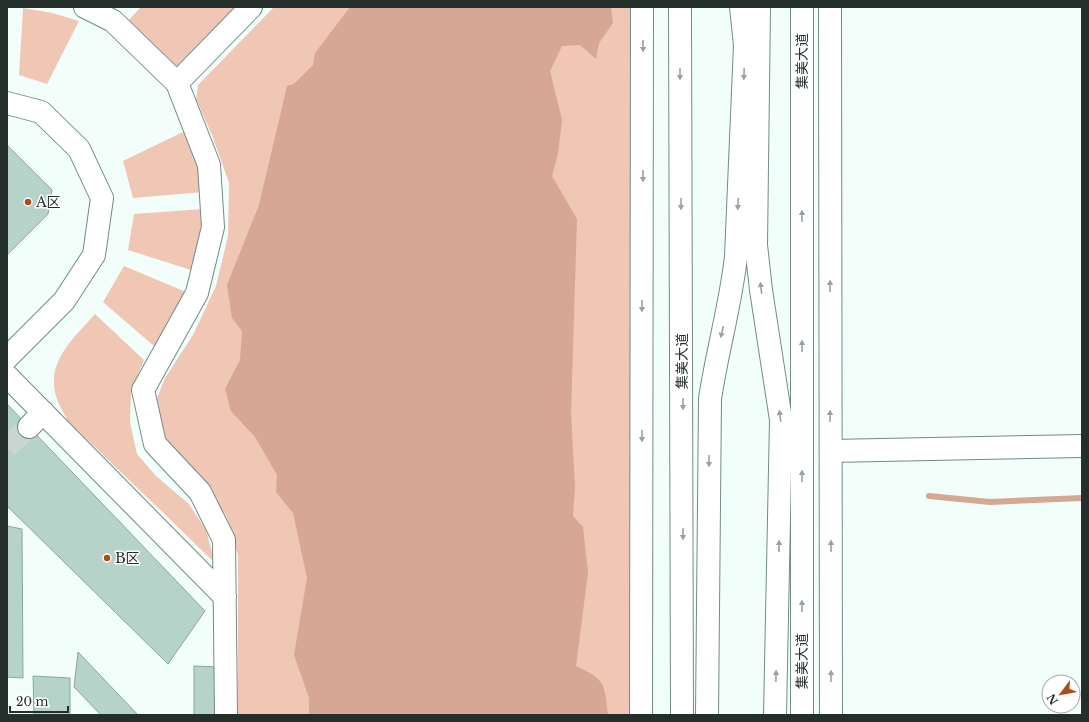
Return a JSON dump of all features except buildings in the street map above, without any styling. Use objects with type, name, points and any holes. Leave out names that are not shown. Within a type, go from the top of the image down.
[{"type":"main road","points":[[85,7],[120,14],[177,84],[209,165],[213,227],[196,293],[143,390],[155,444],[200,492],[224,540],[226,715]]},
{"type":"main road","points":[[177,84],[251,7]]},
{"type":"main road","points":[[641,715],[642,7]]},
{"type":"main road","name":"集美大道","points":[[680,7],[682,715]]},
{"type":"main road","points":[[707,715],[710,399],[714,372],[733,285],[736,256],[745,45],[741,7]]},
{"type":"main road","points":[[759,7],[756,245],[761,290],[781,420],[776,715]]},
{"type":"main road","name":"集美大道","points":[[802,7],[802,715]]},
{"type":"main road","points":[[830,7],[831,715]]},
{"type":"main road","points":[[7,103],[41,112],[79,149],[102,198],[94,255],[64,301],[7,358]]},
{"type":"main road","points":[[7,376],[36,420],[225,597]]},
{"type":"main road","points":[[830,451],[1082,446]]},
{"type":"shaded area","points":[[141,7],[239,7],[177,71],[127,22]]},
{"type":"shaded area","points":[[274,7],[634,7],[629,715],[238,715],[238,555],[227,518],[201,476],[175,455],[159,433],[157,398],[165,378],[193,335],[216,286],[228,236],[229,183],[212,135],[196,99],[198,85]]},
{"type":"shaded area","points":[[350,7],[611,7],[613,23],[599,43],[596,59],[580,45],[562,46],[550,71],[562,120],[558,154],[552,176],[577,219],[571,413],[575,488],[573,516],[583,527],[588,573],[576,666],[593,675],[602,684],[606,696],[608,715],[309,715],[309,698],[294,655],[307,578],[293,513],[276,492],[277,475],[255,437],[231,411],[225,389],[240,360],[242,331],[232,318],[227,285],[259,205],[287,86],[294,84],[313,65],[315,53]]},
{"type":"shaded area","points":[[23,8],[52,13],[79,21],[47,84],[19,75]]},
{"type":"shaded area","points":[[189,129],[201,161],[204,192],[133,198],[123,161]]},
{"type":"shaded area","points":[[203,209],[202,242],[194,271],[128,250],[134,214]]},
{"type":"shaded area","points":[[124,266],[186,292],[170,322],[154,346],[103,302]]},
{"type":"shaded area","points":[[95,314],[144,360],[131,391],[130,422],[137,454],[156,476],[189,504],[206,530],[215,563],[68,421],[60,405],[56,396],[54,383],[58,361],[71,341]]},
{"type":"waterway","points":[[929,496],[990,502],[1082,498]]},
{"type":"tunnel","points":[[7,447],[29,427]]},
{"type":"place","name":"A区","points":[[28,202]]},
{"type":"place","name":"B区","points":[[107,558]]}]
